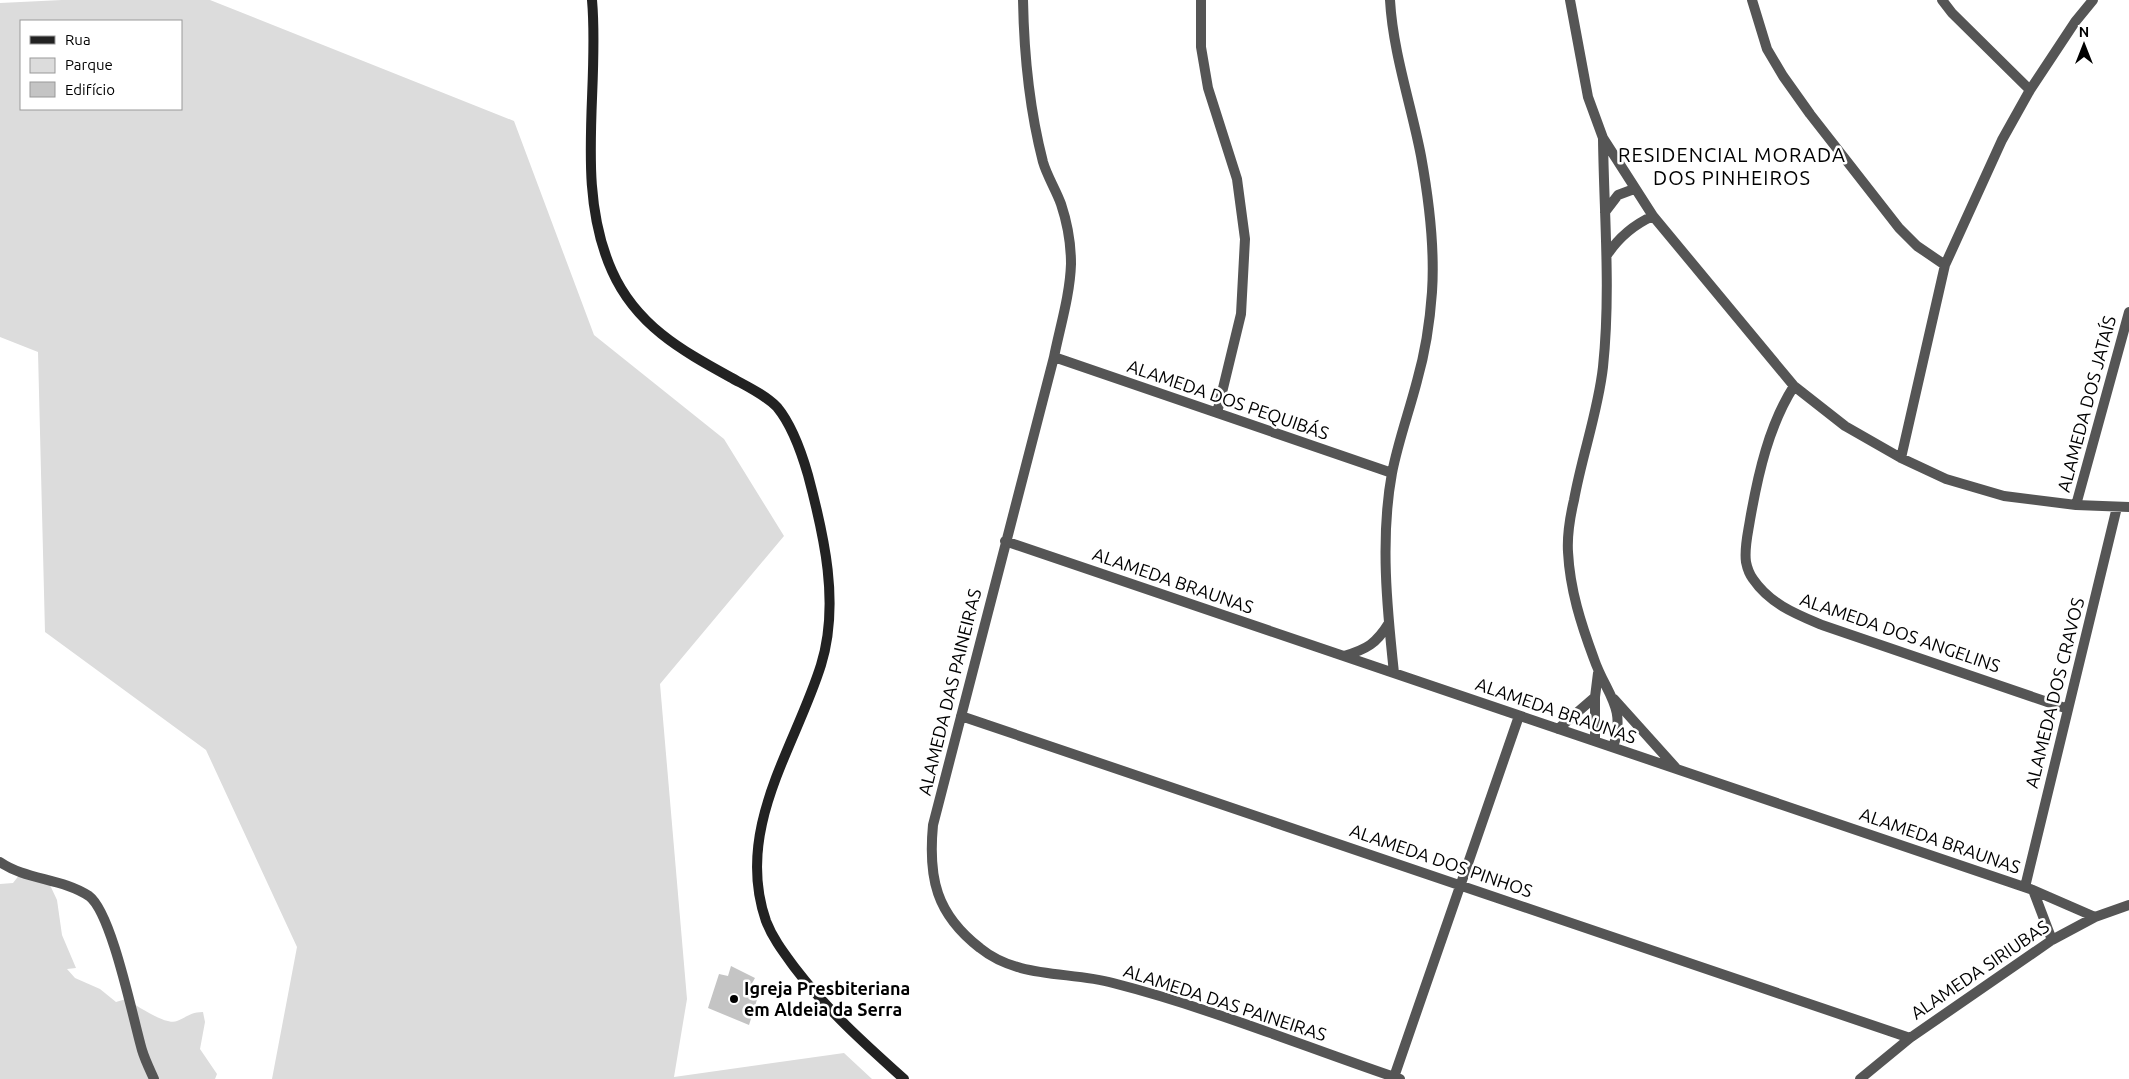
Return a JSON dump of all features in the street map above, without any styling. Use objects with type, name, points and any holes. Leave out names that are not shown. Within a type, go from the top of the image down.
[{"type":"street","points":[[592,0],[592,174],[594,208],[601,244],[613,274],[635,308],[658,333],[684,352],[758,393],[777,408],[799,450],[808,475],[825,550],[829,586],[828,628],[821,664],[768,799],[760,837],[757,870],[766,920],[778,946],[818,997],[861,1041],[904,1079]]},
{"type":"street","name":"ALAMEDA DAS PAINEIRAS","points":[[1023,0],[1028,89],[1035,129],[1044,165],[1061,205],[1068,233],[1071,264],[1065,307],[1054,358],[1005,541],[933,825],[932,870],[938,895],[947,916],[980,949],[1006,964],[1031,971],[1112,982],[1182,1003],[1397,1078]]},
{"type":"street","points":[[1201,0],[1201,47],[1208,88],[1237,180],[1245,239],[1241,314],[1217,413]]},
{"type":"street","points":[[1390,0],[1391,18],[1398,55],[1421,157],[1433,246],[1432,292],[1427,332],[1418,379],[1392,473],[1386,557],[1389,623],[1394,673]]},
{"type":"street","points":[[1570,0],[1588,97],[1603,138],[1653,216],[1794,386],[1845,426],[1901,458],[1946,479],[2004,496],[2076,505],[2129,507]]},
{"type":"street","points":[[1752,0],[1767,49],[1783,76],[1810,114],[1899,228],[1917,246],[1945,265]]},
{"type":"street","points":[[1942,0],[1952,13],[2030,90]]},
{"type":"street","points":[[1901,458],[1945,265],[2002,140],[2030,90],[2093,0]]},
{"type":"street","points":[[1603,138],[1606,255],[1603,367],[1570,521],[1568,551],[1572,590],[1598,672],[1613,697],[1677,769]]},
{"type":"street","points":[[1604,213],[1618,195],[1634,189]]},
{"type":"street","points":[[1606,255],[1624,234],[1653,216]]},
{"type":"street","name":"ALAMEDA DOS JATAÍS","points":[[2076,505],[2129,312]]},
{"type":"street","name":"ALAMEDA DOS PEQUIBÁS","points":[[1054,358],[1392,473]]},
{"type":"street","name":"ALAMEDA DOS ANGELINS","points":[[1794,386],[1778,415],[1771,435],[1755,493],[1746,542],[1746,562],[1752,578],[1764,593],[1789,611],[1822,624],[2068,709]]},
{"type":"street","name":"ALAMEDA DOS CRAVOS","points":[[2029,889],[2068,709],[2117,507]]},
{"type":"street","name":"ALAMEDA BRAUNAS","points":[[1005,541],[2029,889],[2095,917]]},
{"type":"street","points":[[1344,656],[1363,650],[1379,639],[1389,623]]},
{"type":"street","points":[[1595,741],[1595,697],[1598,672]]},
{"type":"street","points":[[1558,729],[1595,697]]},
{"type":"street","points":[[1613,697],[1618,722],[1617,735],[1613,747]]},
{"type":"street","name":"ALAMEDA DOS PINHOS","points":[[961,716],[1910,1038]]},
{"type":"street","points":[[1397,1078],[1519,716]]},
{"type":"street","points":[[0,862],[39,878],[80,890],[98,905],[112,942],[143,1052],[154,1079]]},
{"type":"street","points":[[2029,889],[2052,940]]},
{"type":"street","name":"ALAMEDA SIRIUBAS","points":[[1860,1079],[1910,1038],[2052,940],[2095,917],[2129,905]]},
{"type":"green space","points":[[62,0],[210,0],[514,121],[594,335],[724,439],[784,536],[660,684],[687,999],[674,1077],[844,1053],[872,1079],[272,1079],[297,947],[206,750],[45,632],[38,352],[0,337],[0,3]]},
{"type":"green space","points":[[20,874],[50,885],[57,900],[62,935],[76,968],[67,969],[75,978],[100,989],[116,1002],[126,999],[166,1021],[177,1021],[192,1014],[203,1012],[205,1022],[200,1049],[217,1074],[215,1079],[0,1079],[0,884],[13,883]]},
{"type":"building","name":"Igreja Presbiteriana em Aldeia da Serra","points":[[731,966],[755,978],[751,985],[760,990],[749,1025],[708,1008],[719,974],[728,976]]},
{"type":"place","name":"Igreja Presbiteriana em Aldeia da Serra","points":[[734,999]]},
{"type":"district","name":"RESIDENCIAL MORADA DOS PINHEIROS","points":[[1732,166]]}]
